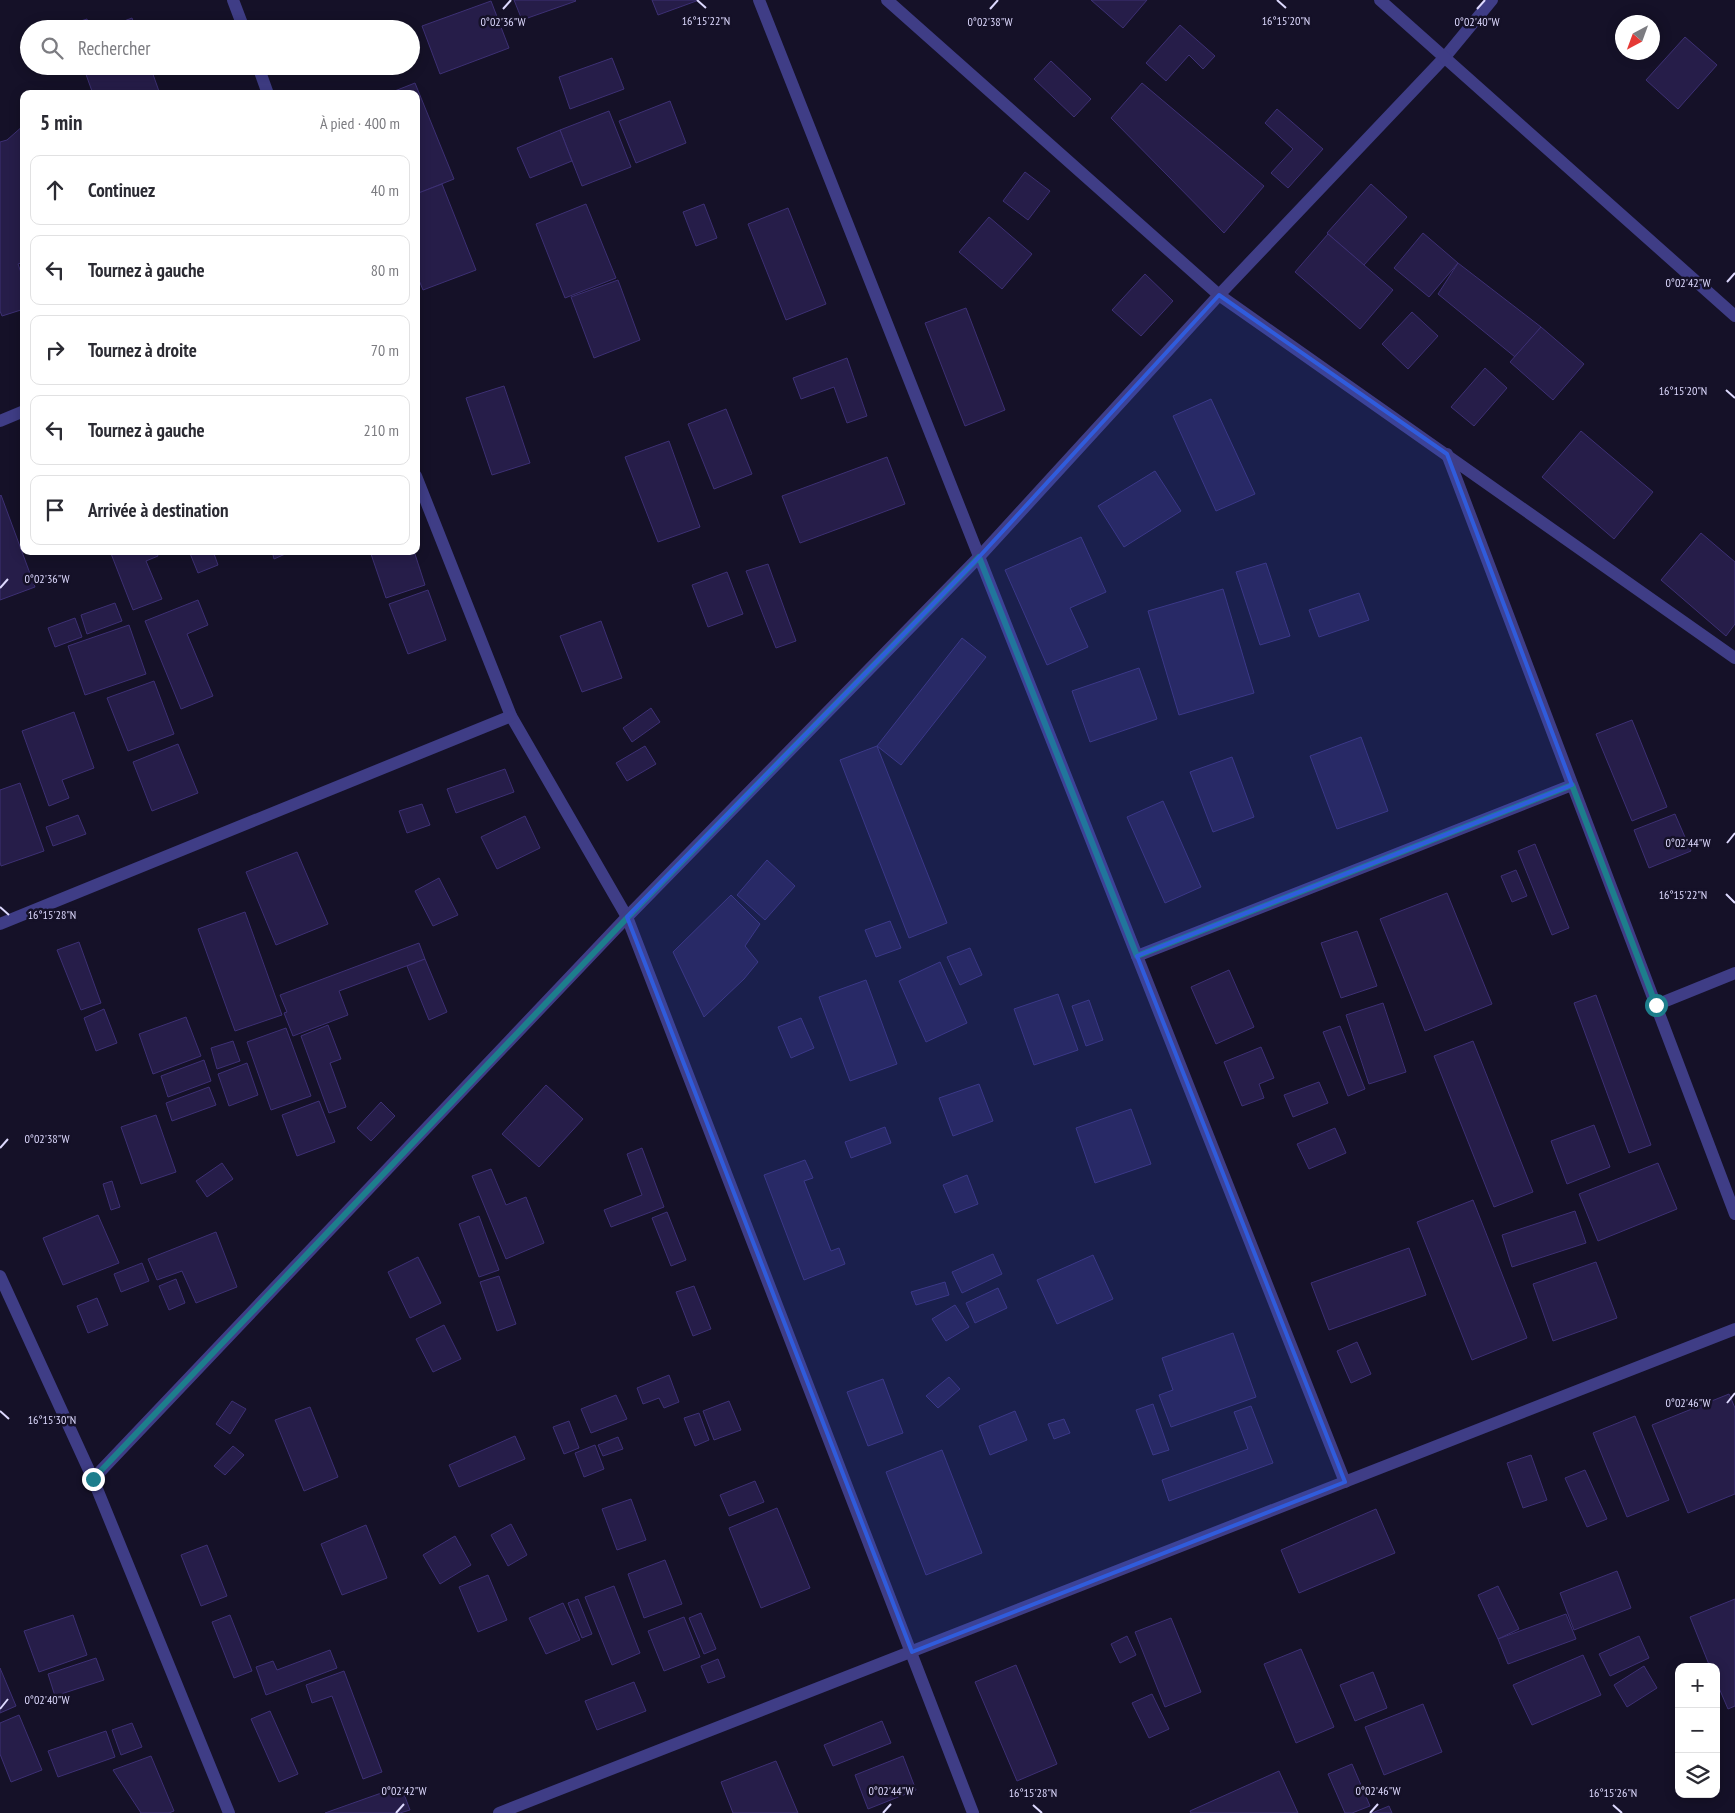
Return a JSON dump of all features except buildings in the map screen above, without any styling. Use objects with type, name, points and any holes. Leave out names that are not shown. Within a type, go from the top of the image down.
[{"type":"street","points":[[233,0],[241,20]]},
{"type":"street","points":[[758,0],[1345,1482]]},
{"type":"street","points":[[887,0],[1219,295],[1735,658]]},
{"type":"street","points":[[1380,0],[1735,316]]},
{"type":"street","points":[[93,1479],[627,918],[979,557],[1219,295],[1445,58],[1492,0]]},
{"type":"street","points":[[261,75],[267,90]]},
{"type":"street","points":[[0,421],[20,413]]},
{"type":"street","points":[[1447,454],[1735,1214]]},
{"type":"street","points":[[420,486],[511,716],[627,918],[973,1813]]},
{"type":"street","points":[[0,924],[511,716]]},
{"type":"street","points":[[1137,956],[1572,785]]},
{"type":"street","points":[[1656,1005],[1735,973]]},
{"type":"street","points":[[0,1276],[93,1479],[229,1813]]},
{"type":"street","points":[[499,1813],[1735,1329]]},
{"type":"highlighted area","points":[[1219,295],[1447,454],[1572,785],[1137,956],[1345,1482],[912,1652],[627,917],[979,557]]},
{"type":"route","points":[[93,1479],[627,918],[979,557],[1137,956],[1572,785],[1656,1005]]}]
